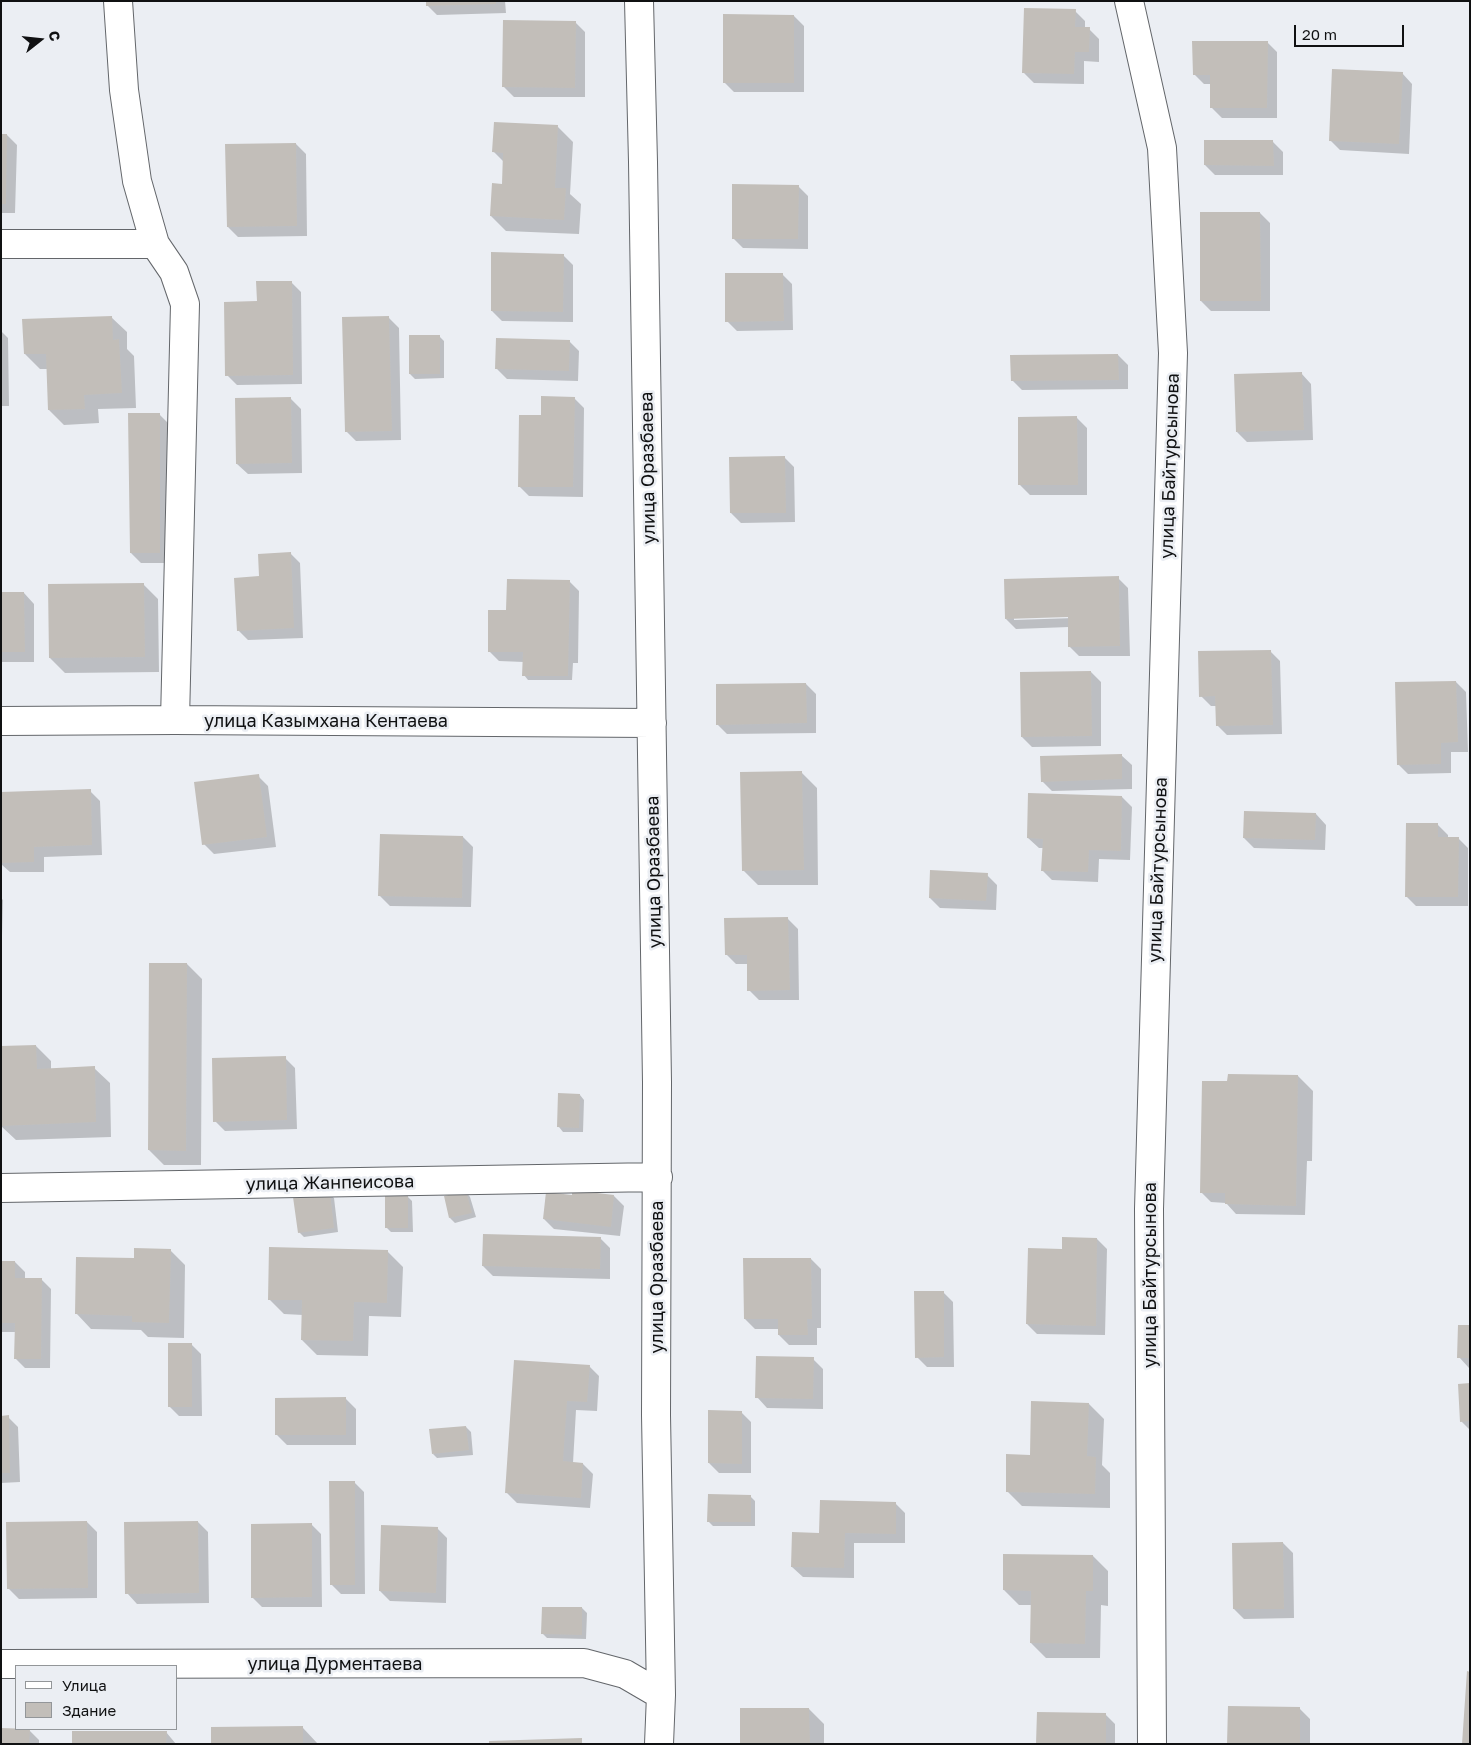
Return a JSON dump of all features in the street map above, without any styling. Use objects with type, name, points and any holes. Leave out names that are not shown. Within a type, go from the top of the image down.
[{"type":"street","points":[[118,1],[124,90],[137,181],[155,244],[174,272],[184,304],[175,720]]},
{"type":"street","name":"улица Оразбаева","points":[[639,1],[658,1177],[656,1415],[661,1695],[658,1744]]},
{"type":"street","name":"улица Байтурсынова","points":[[1129,1],[1162,148],[1173,353],[1149,1209],[1152,1744]]},
{"type":"street","points":[[1,244],[155,244]]},
{"type":"street","name":"улица Казымхана Кентаева","points":[[1,721],[652,722]]},
{"type":"street","name":"улица Жанпеисова","points":[[1,1188],[658,1177]]},
{"type":"street","name":"улица Дурментаева","points":[[1,1664],[584,1663],[625,1674],[661,1695]]},
{"type":"building","points":[[426,1],[496,1],[496,4],[426,6]]},
{"type":"building","points":[[1024,8],[1076,9],[1075,27],[1090,27],[1089,52],[1075,52],[1074,74],[1022,73]]},
{"type":"building","points":[[723,14],[794,15],[794,83],[723,83]]},
{"type":"building","points":[[503,20],[576,21],[575,88],[502,87]]},
{"type":"building","points":[[1192,41],[1268,41],[1267,108],[1210,108],[1210,75],[1193,75]]},
{"type":"building","points":[[1332,69],[1403,72],[1399,144],[1329,141]]},
{"type":"building","points":[[494,122],[558,125],[555,188],[566,188],[564,220],[490,216],[492,183],[502,184],[503,153],[492,152]]},
{"type":"building","points":[[1,134],[7,134],[6,204],[1,204]]},
{"type":"building","points":[[1204,140],[1273,140],[1274,166],[1204,165]]},
{"type":"building","points":[[296,143],[297,226],[227,227],[225,144]]},
{"type":"building","points":[[732,184],[799,185],[798,239],[732,239]]},
{"type":"building","points":[[1200,212],[1260,212],[1261,301],[1200,301]]},
{"type":"building","points":[[491,252],[564,254],[563,312],[491,311]]},
{"type":"building","points":[[725,273],[783,273],[784,321],[725,322]]},
{"type":"building","points":[[256,281],[292,281],[293,375],[225,376],[224,302],[257,301]]},
{"type":"building","points":[[112,316],[113,340],[119,339],[122,393],[84,395],[85,409],[48,410],[46,354],[24,354],[22,319]]},
{"type":"building","points":[[389,316],[392,431],[345,432],[342,317]]},
{"type":"building","points":[[409,335],[440,335],[440,374],[409,374]]},
{"type":"building","points":[[496,338],[570,340],[569,371],[495,369]]},
{"type":"building","points":[[1118,354],[1119,380],[1011,381],[1010,355]]},
{"type":"building","points":[[1302,372],[1304,430],[1236,432],[1234,374]]},
{"type":"building","points":[[541,396],[575,397],[573,487],[518,487],[519,415],[541,415]]},
{"type":"building","points":[[291,397],[292,463],[236,464],[235,398]]},
{"type":"building","points":[[128,413],[160,413],[160,553],[130,553]]},
{"type":"building","points":[[1077,416],[1078,485],[1018,485],[1018,417]]},
{"type":"building","points":[[785,456],[786,513],[730,513],[729,457]]},
{"type":"building","points":[[291,552],[294,628],[237,631],[234,578],[259,576],[258,554]]},
{"type":"building","points":[[1119,576],[1120,646],[1068,647],[1068,617],[1005,619],[1004,579]]},
{"type":"building","points":[[507,579],[570,580],[568,676],[522,676],[523,652],[488,652],[488,610],[506,610]]},
{"type":"building","points":[[144,583],[145,657],[49,658],[48,584]]},
{"type":"building","points":[[1,592],[24,592],[25,652],[1,652]]},
{"type":"building","points":[[1271,650],[1273,725],[1216,726],[1215,696],[1199,697],[1198,651]]},
{"type":"building","points":[[1091,671],[1092,736],[1021,737],[1020,672]]},
{"type":"building","points":[[1456,681],[1458,742],[1441,743],[1441,764],[1397,765],[1395,682]]},
{"type":"building","points":[[806,683],[807,723],[716,725],[716,684]]},
{"type":"building","points":[[1122,754],[1122,779],[1041,782],[1040,756]]},
{"type":"building","points":[[802,771],[804,870],[742,871],[740,772]]},
{"type":"building","points":[[259,774],[267,837],[202,845],[194,782]]},
{"type":"building","points":[[91,789],[92,845],[34,847],[34,862],[1,863],[1,792]]},
{"type":"building","points":[[1028,793],[1122,796],[1121,851],[1089,850],[1088,872],[1041,871],[1043,839],[1027,838]]},
{"type":"building","points":[[1244,811],[1316,813],[1315,840],[1243,838]]},
{"type":"building","points":[[1406,823],[1438,823],[1438,837],[1459,837],[1458,897],[1405,897]]},
{"type":"building","points":[[380,834],[463,836],[462,898],[378,896]]},
{"type":"building","points":[[930,870],[988,873],[986,901],[929,898]]},
{"type":"building","points":[[788,917],[790,990],[747,991],[747,955],[725,955],[724,918]]},
{"type":"building","points":[[149,963],[187,963],[186,1151],[148,1150]]},
{"type":"building","points":[[36,1045],[37,1069],[95,1066],[96,1122],[1,1126],[1,1046]]},
{"type":"building","points":[[286,1056],[287,1120],[213,1122],[212,1058]]},
{"type":"building","points":[[1228,1074],[1298,1075],[1296,1206],[1225,1204],[1225,1193],[1200,1193],[1202,1081],[1227,1081]]},
{"type":"building","points":[[558,1093],[580,1094],[579,1128],[557,1127]]},
{"type":"building","points":[[572,1190],[614,1195],[611,1227],[543,1219],[546,1192],[572,1195]]},
{"type":"building","points":[[466,1191],[472,1213],[449,1218],[444,1196]]},
{"type":"building","points":[[330,1192],[334,1228],[298,1233],[293,1197]]},
{"type":"building","points":[[385,1195],[408,1195],[408,1228],[385,1228]]},
{"type":"building","points":[[483,1234],[601,1237],[600,1269],[482,1266]]},
{"type":"building","points":[[1062,1237],[1097,1238],[1096,1326],[1026,1324],[1028,1248],[1062,1249]]},
{"type":"building","points":[[269,1247],[388,1250],[387,1303],[354,1302],[353,1341],[301,1340],[302,1300],[268,1300]]},
{"type":"building","points":[[134,1248],[171,1249],[169,1323],[132,1322],[132,1316],[75,1314],[76,1257],[134,1258]]},
{"type":"building","points":[[743,1258],[811,1258],[812,1319],[807,1319],[808,1335],[778,1335],[778,1319],[744,1319]]},
{"type":"building","points":[[1,1261],[15,1261],[15,1278],[42,1278],[41,1359],[14,1359],[15,1323],[1,1323]]},
{"type":"building","points":[[914,1291],[944,1291],[944,1357],[915,1358]]},
{"type":"building","points":[[1458,1325],[1470,1325],[1470,1358],[1457,1358]]},
{"type":"building","points":[[168,1343],[192,1343],[192,1407],[168,1407]]},
{"type":"building","points":[[756,1356],[814,1357],[813,1399],[755,1398]]},
{"type":"building","points":[[514,1360],[590,1365],[587,1402],[567,1401],[563,1461],[583,1463],[581,1498],[505,1493]]},
{"type":"building","points":[[1470,1383],[1470,1421],[1460,1422],[1458,1384]]},
{"type":"building","points":[[346,1397],[346,1435],[275,1435],[275,1398]]},
{"type":"building","points":[[1031,1401],[1089,1403],[1087,1456],[1096,1457],[1095,1494],[1006,1492],[1006,1454],[1030,1455]]},
{"type":"building","points":[[708,1410],[742,1411],[742,1464],[708,1463]]},
{"type":"building","points":[[9,1415],[10,1473],[1,1473],[1,1416]]},
{"type":"building","points":[[466,1426],[469,1450],[432,1454],[429,1429]]},
{"type":"building","points":[[329,1481],[355,1481],[355,1585],[330,1585]]},
{"type":"building","points":[[708,1494],[751,1495],[751,1522],[707,1522]]},
{"type":"building","points":[[820,1500],[896,1502],[896,1534],[845,1533],[844,1568],[791,1567],[792,1532],[819,1533]]},
{"type":"building","points":[[87,1521],[88,1588],[7,1589],[6,1522]]},
{"type":"building","points":[[198,1521],[199,1593],[125,1594],[124,1522]]},
{"type":"building","points":[[312,1523],[312,1597],[251,1598],[251,1524]]},
{"type":"building","points":[[381,1525],[438,1527],[436,1593],[379,1591]]},
{"type":"building","points":[[1283,1542],[1284,1609],[1233,1609],[1232,1543]]},
{"type":"building","points":[[1003,1554],[1093,1555],[1093,1591],[1086,1591],[1085,1644],[1030,1643],[1031,1591],[1003,1590]]},
{"type":"building","points":[[542,1607],[582,1607],[582,1635],[541,1634]]},
{"type":"building","points":[[1467,1671],[1470,1672],[1470,1744],[1462,1744]]},
{"type":"building","points":[[1228,1706],[1300,1707],[1300,1744],[1227,1744]]},
{"type":"building","points":[[740,1708],[809,1708],[810,1744],[740,1744]]},
{"type":"building","points":[[1037,1712],[1106,1713],[1106,1744],[1036,1744]]},
{"type":"building","points":[[303,1726],[303,1744],[211,1744],[211,1727]]},
{"type":"building","points":[[1,1728],[30,1730],[29,1744],[1,1744]]},
{"type":"building","points":[[72,1731],[167,1731],[166,1744],[72,1744]]},
{"type":"building","points":[[582,1738],[582,1744],[489,1744],[489,1741]]}]
